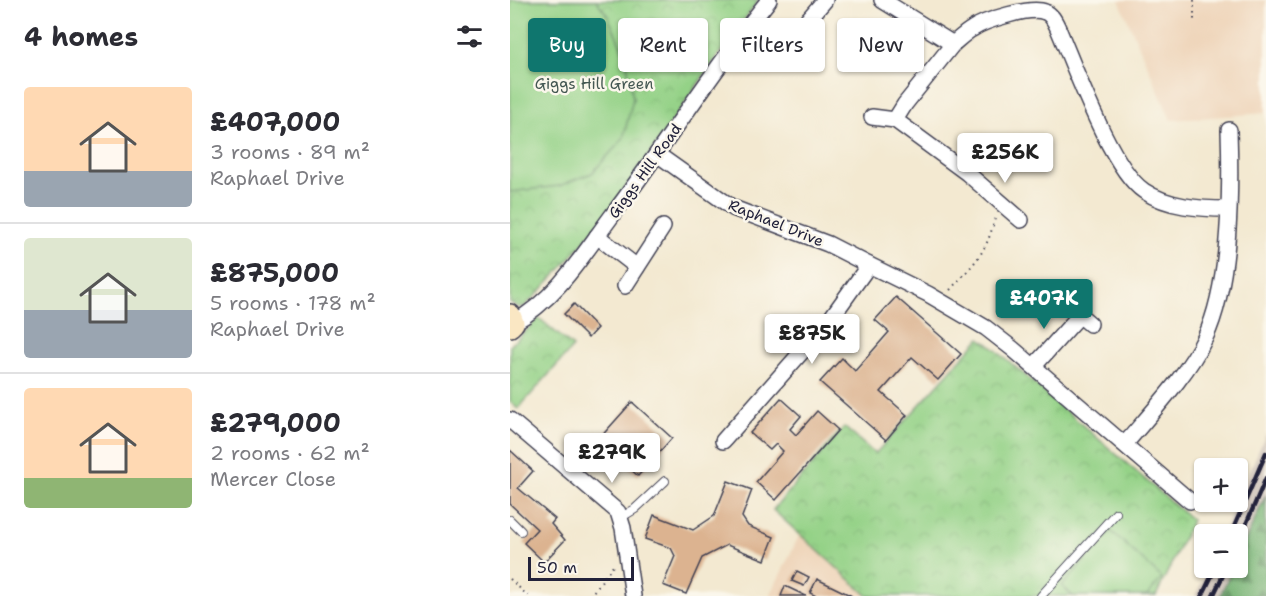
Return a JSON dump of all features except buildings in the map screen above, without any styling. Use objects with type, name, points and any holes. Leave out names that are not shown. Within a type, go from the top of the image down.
[{"type":"street","name":"Giggs Hill Road","points":[[511,321],[530,313],[552,294],[769,0]]},
{"type":"street","points":[[809,18],[825,0]]},
{"type":"street","points":[[882,0],[953,44]]},
{"type":"street","points":[[896,120],[905,104],[953,44],[969,30],[985,21],[1043,10],[1058,26],[1114,153],[1131,180],[1145,191],[1168,201],[1197,209],[1228,209]]},
{"type":"street","points":[[872,117],[896,120],[967,173],[1022,220]]},
{"type":"street","points":[[1125,444],[1180,376],[1206,338],[1218,300],[1226,244],[1229,130]]},
{"type":"street","name":"Raphael Drive","points":[[657,154],[733,208],[828,244],[944,303],[986,328],[1034,366],[1190,501]]},
{"type":"street","points":[[625,286],[663,227]]},
{"type":"street","points":[[597,236],[637,267]]},
{"type":"street","points":[[723,441],[829,321],[869,265]]},
{"type":"street","points":[[1034,366],[1085,319],[1067,304]]},
{"type":"street","points":[[510,420],[618,512],[633,596]]},
{"type":"lane","points":[[620,518],[635,509],[665,482]]},
{"type":"lane","points":[[1041,596],[1116,513]]},
{"type":"lane","points":[[510,520],[521,531]]},
{"type":"path","points":[[1194,0],[1194,21]]},
{"type":"path","points":[[944,303],[948,292],[973,267],[983,253],[991,235],[998,200]]},
{"type":"path","points":[[590,596],[626,550]]},
{"type":"path","points":[[510,579],[528,596]]},
{"type":"shaded area","points":[[1119,0],[1266,0],[1266,113],[1171,120]]},
{"type":"shaded area","points":[[1266,434],[1266,495],[1248,535],[1248,524],[1227,524],[1232,512],[1248,512],[1248,476]]},
{"type":"shaded area","points":[[800,534],[868,596],[770,596]]},
{"type":"shaded area","points":[[1204,578],[1228,578],[1220,596],[1195,596]]},
{"type":"green space","name":"Giggs Hill Green","points":[[510,0],[759,0],[746,18],[720,18],[720,53],[708,71],[708,18],[618,18],[618,72],[707,72],[589,236],[524,307],[517,307],[510,302]]},
{"type":"green space","points":[[510,0],[596,0],[608,16],[618,39],[618,72],[628,72],[633,99],[623,139],[592,173],[559,186],[510,192]]},
{"type":"green space","points":[[539,318],[573,347],[518,409],[510,402],[510,346]]},
{"type":"green space","points":[[980,338],[1192,520],[1156,596],[868,596],[773,510],[844,427],[875,454]]},
{"type":"green space","points":[[1266,495],[1266,596],[1220,596],[1228,578],[1248,578],[1248,535]]},
{"type":"green space","points":[[1111,531],[1162,578],[1147,596],[1073,596],[1062,586]]},
{"type":"railway","points":[[1235,524],[1266,453]]},
{"type":"railway","points":[[1246,524],[1266,478]]},
{"type":"railway","points":[[1202,596],[1211,578]]},
{"type":"railway","points":[[1213,596],[1222,578]]}]
